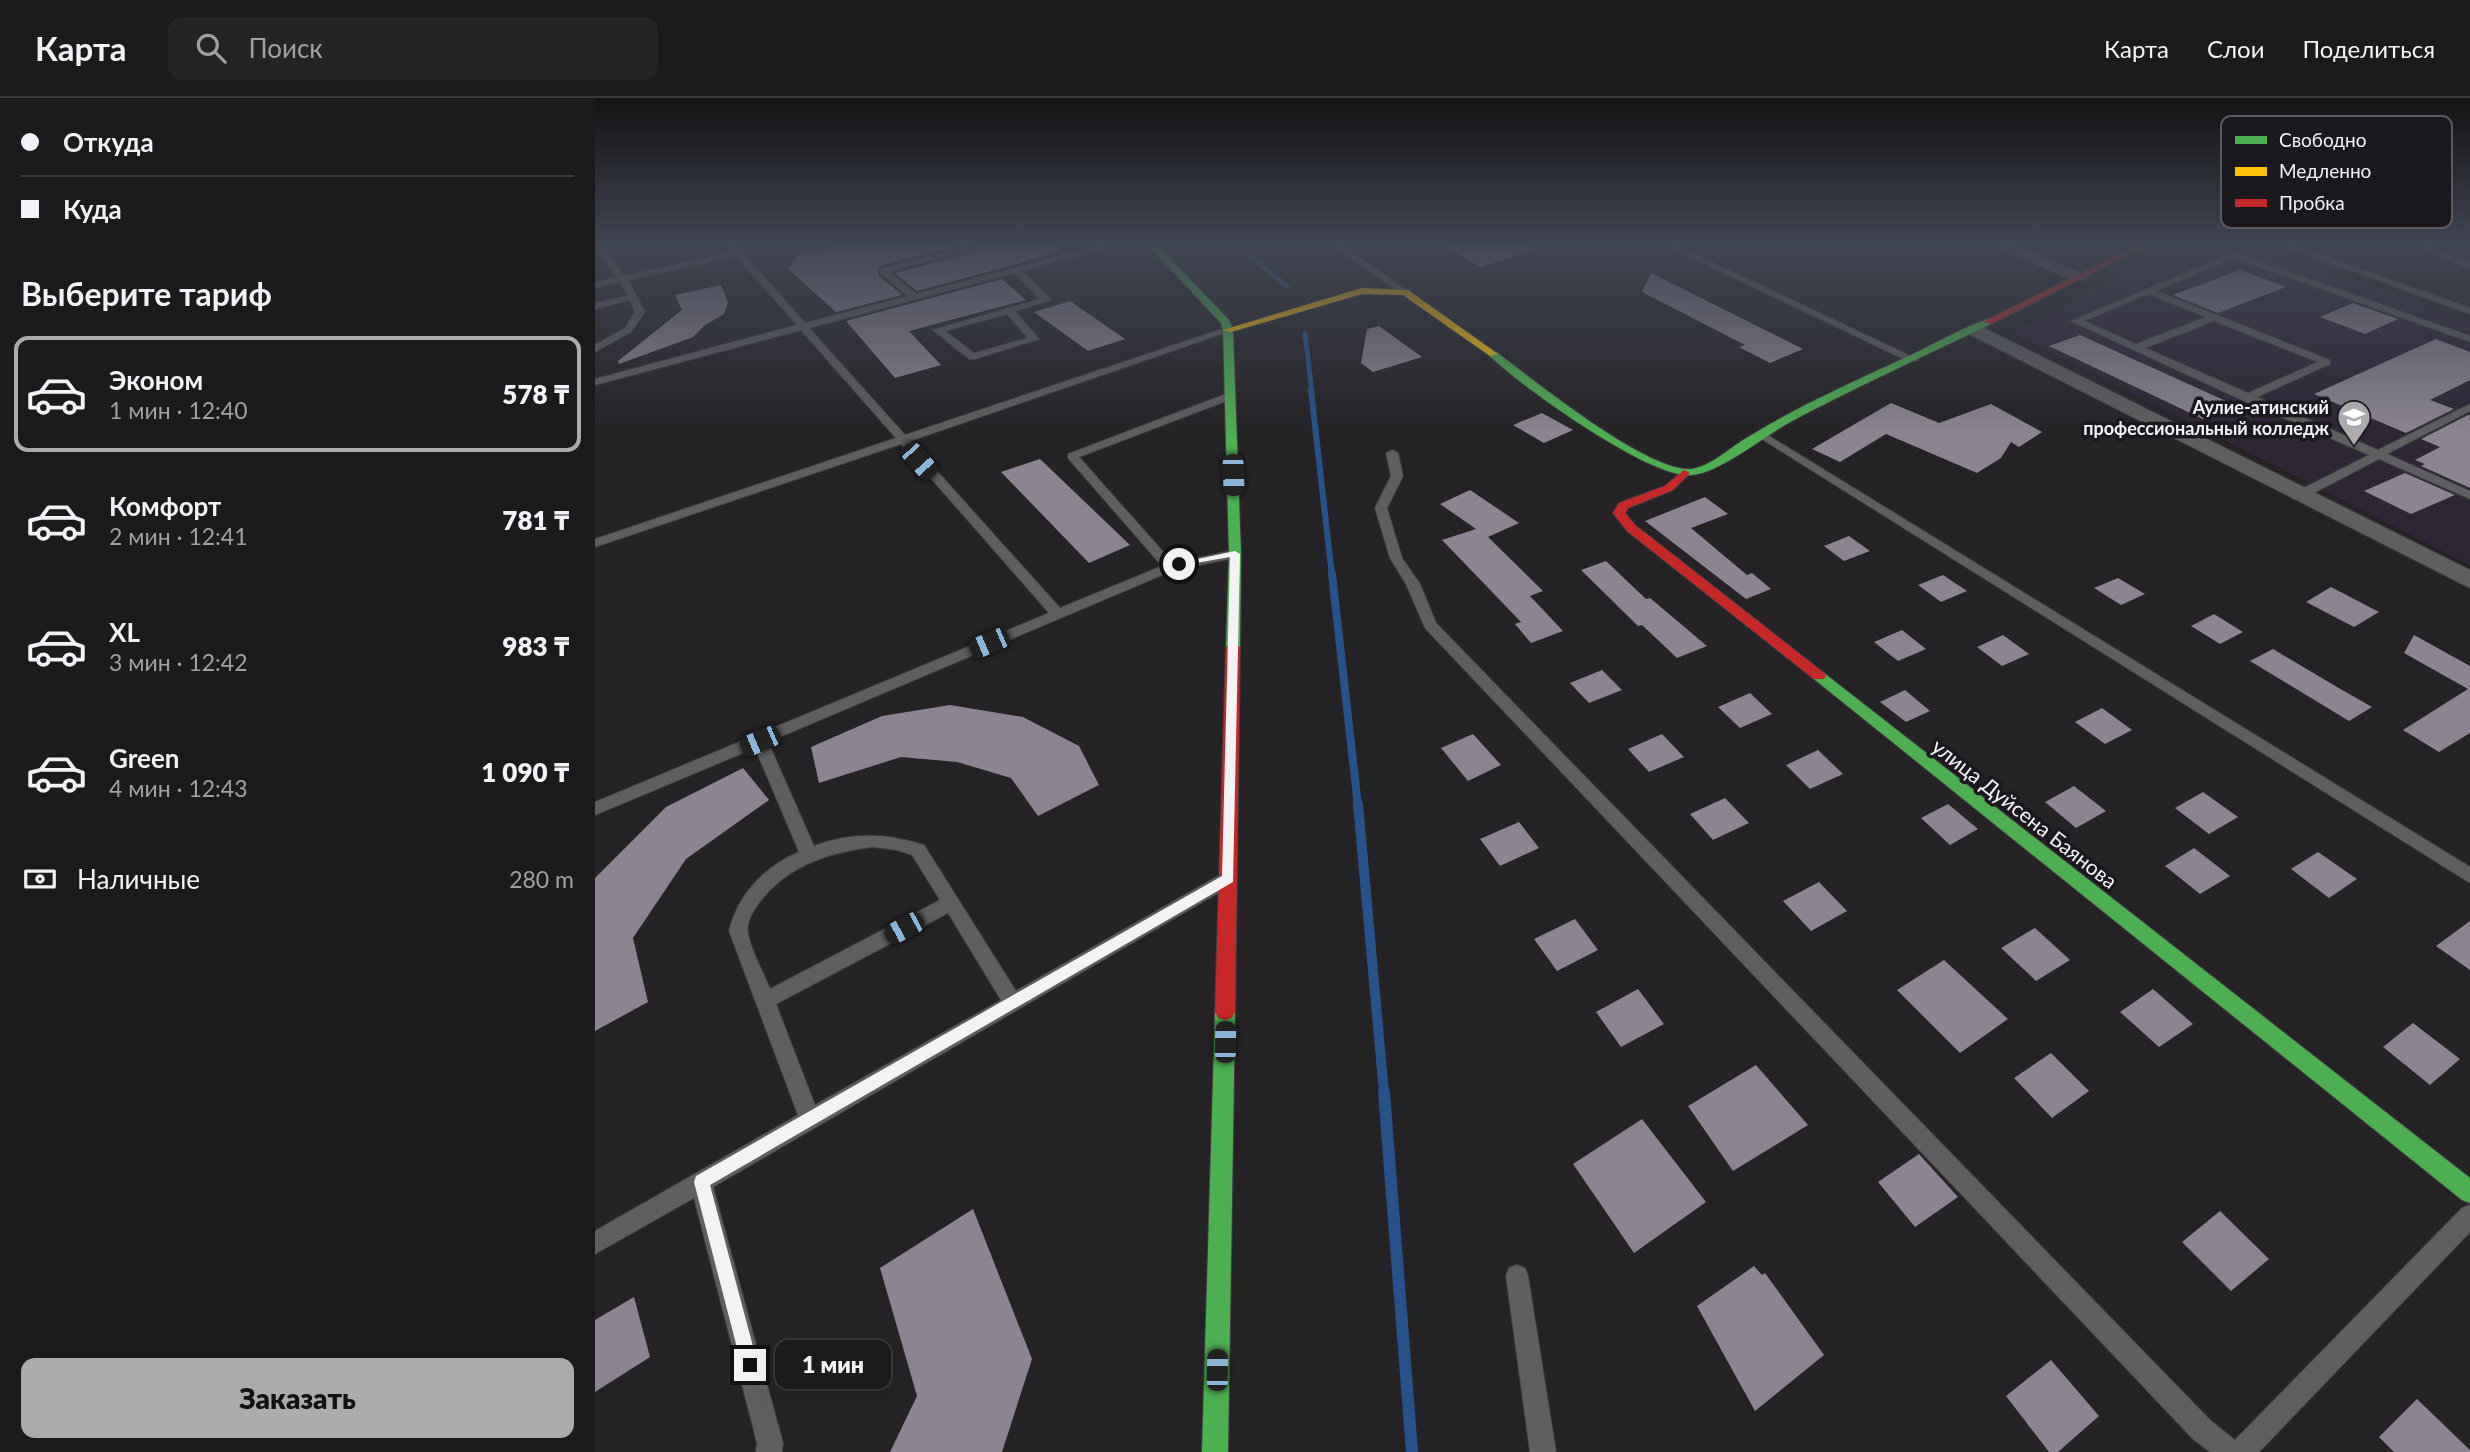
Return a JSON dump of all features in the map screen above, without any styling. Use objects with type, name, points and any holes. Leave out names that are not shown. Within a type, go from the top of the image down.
[{"type":"street","points":[[1212,307],[1226,322],[1229,330],[1235,554],[1215,1452]]},
{"type":"street","points":[[1229,330],[1309,307]]},
{"type":"street","points":[[1426,307],[1610,437],[1664,467],[1684,473],[1701,470],[1761,434],[2020,307]]},
{"type":"street","points":[[1976,330],[2470,580]]},
{"type":"street","name":"улица Дуйсена Баянова","points":[[1684,473],[1669,488],[1623,506],[1619,513],[1631,528],[2470,1192]]},
{"type":"lane","points":[[595,349],[628,330],[640,312],[638,307]]},
{"type":"lane","points":[[788,307],[900,441],[1057,614]]},
{"type":"lane","points":[[595,382],[876,307]]},
{"type":"lane","points":[[1009,310],[1034,338],[972,357],[938,330],[997,313],[1019,307]]},
{"type":"lane","points":[[1802,307],[1914,360]]},
{"type":"lane","points":[[2109,307],[2076,321],[2470,495]]},
{"type":"lane","points":[[2190,307],[2326,362],[2246,398]]},
{"type":"lane","points":[[2381,307],[2470,339]]},
{"type":"lane","points":[[2135,348],[2215,317]]},
{"type":"lane","points":[[595,543],[1229,330]]},
{"type":"lane","points":[[1170,567],[1072,456],[1230,396]]},
{"type":"lane","points":[[2300,495],[2470,407]]},
{"type":"lane","points":[[1761,434],[2470,876]]},
{"type":"lane","points":[[1392,453],[1397,476],[1381,508],[1396,558],[1413,584],[1430,625],[2202,1430],[2231,1452]]},
{"type":"lane","points":[[595,808],[1170,567],[1235,554]]},
{"type":"lane","points":[[760,741],[809,853]]},
{"type":"lane","points":[[810,1119],[738,931],[746,906],[782,868],[809,853],[859,842],[903,843],[918,850],[1013,1003]]},
{"type":"lane","points":[[595,1243],[1229,879]]},
{"type":"lane","points":[[764,1001],[951,903]]},
{"type":"lane","points":[[701,1182],[770,1443],[769,1452]]},
{"type":"lane","points":[[2241,1452],[2470,1216]]},
{"type":"lane","points":[[1517,1276],[1543,1452]]},
{"type":"shaded area","name":"Аулие-атинский профессиональный колледж","points":[[2059,307],[2431,307],[2470,321],[2470,565],[2011,332]]},
{"type":"building","points":[[681,307],[726,307],[724,314],[705,325],[693,337],[619,364],[618,361],[682,310]]},
{"type":"building","points":[[831,307],[855,307],[836,312]]},
{"type":"building","points":[[897,307],[999,307],[909,331],[941,365],[895,378],[846,321]]},
{"type":"building","points":[[1050,307],[1079,307],[1125,339],[1088,351],[1034,312]]},
{"type":"building","points":[[1672,307],[1719,307],[1803,349],[1770,363],[1739,347],[1745,345]]},
{"type":"building","points":[[2203,307],[2233,307],[2218,313]]},
{"type":"building","points":[[2343,307],[2365,307],[2398,319],[2365,334],[2320,317]]},
{"type":"building","points":[[1379,326],[1422,357],[1373,372],[1361,363],[1367,329]]},
{"type":"building","points":[[2080,335],[2237,406],[2205,420],[2049,346]]},
{"type":"building","points":[[2436,339],[2470,352],[2470,380],[2430,400],[2454,409],[2406,433],[2314,394]]},
{"type":"building","points":[[1891,403],[1939,423],[1991,404],[2042,432],[2019,447],[2011,442],[2001,458],[1977,473],[1886,434],[1840,462],[1812,449]]},
{"type":"building","points":[[1542,413],[1573,430],[1544,443],[1513,425]]},
{"type":"building","points":[[2468,415],[2470,488],[2421,466],[2425,464],[2415,460],[2440,447],[2421,439]]},
{"type":"building","points":[[1040,459],[1130,545],[1089,563],[1001,472]]},
{"type":"building","points":[[2405,473],[2455,495],[2411,514],[2364,491]]},
{"type":"building","points":[[1470,490],[1519,523],[1488,537],[1543,591],[1530,596],[1563,631],[1531,643],[1515,624],[1521,622],[1442,540],[1476,529],[1440,504]]},
{"type":"building","points":[[1705,497],[1728,514],[1691,528],[1747,575],[1752,573],[1771,589],[1746,599],[1645,521]]},
{"type":"building","points":[[1849,536],[1870,551],[1844,561],[1824,546]]},
{"type":"building","points":[[1606,561],[1646,599],[1650,598],[1707,646],[1677,658],[1642,625],[1638,626],[1581,570]]},
{"type":"building","points":[[1943,575],[1967,591],[1941,602],[1918,585]]},
{"type":"building","points":[[2118,578],[2145,594],[2121,605],[2094,588]]},
{"type":"building","points":[[2331,587],[2379,612],[2354,627],[2306,602]]},
{"type":"building","points":[[2214,614],[2243,632],[2220,644],[2191,626]]},
{"type":"building","points":[[1902,630],[1926,649],[1898,661],[1874,642]]},
{"type":"building","points":[[2003,635],[2029,654],[2002,666],[1977,647]]},
{"type":"building","points":[[2414,635],[2470,666],[2470,733],[2439,752],[2403,730],[2468,689],[2404,653]]},
{"type":"building","points":[[2273,649],[2372,707],[2349,721],[2250,661]]},
{"type":"building","points":[[1602,670],[1622,690],[1589,703],[1570,683]]},
{"type":"building","points":[[1905,690],[1930,711],[1906,722],[1880,702]]},
{"type":"building","points":[[1750,693],[1772,714],[1740,728],[1718,707]]},
{"type":"building","points":[[950,705],[1023,717],[1079,746],[1099,785],[1038,816],[1011,778],[957,762],[901,757],[819,783],[811,747],[882,716]]},
{"type":"building","points":[[2102,708],[2132,730],[2105,744],[2075,722]]},
{"type":"building","points":[[1473,734],[1501,765],[1468,781],[1441,748]]},
{"type":"building","points":[[1662,734],[1684,757],[1649,772],[1628,749]]},
{"type":"building","points":[[1818,750],[1843,774],[1810,789],[1786,765]]},
{"type":"building","points":[[743,768],[769,800],[686,859],[633,938],[648,1002],[595,1031],[595,878],[666,807]]},
{"type":"building","points":[[2074,786],[2106,811],[2076,828],[2045,802]]},
{"type":"building","points":[[2203,792],[2238,817],[2209,834],[2175,808]]},
{"type":"building","points":[[1725,798],[1749,823],[1713,840],[1690,814]]},
{"type":"building","points":[[1948,804],[1978,829],[1950,845],[1921,818]]},
{"type":"building","points":[[1519,822],[1539,848],[1500,866],[1480,839]]},
{"type":"building","points":[[2194,848],[2230,876],[2200,894],[2165,866]]},
{"type":"building","points":[[2318,852],[2357,879],[2329,898],[2291,869]]},
{"type":"building","points":[[1819,882],[1847,911],[1811,931],[1783,901]]},
{"type":"building","points":[[1575,919],[1598,950],[1557,971],[1534,939]]},
{"type":"building","points":[[2470,921],[2470,970],[2436,946]]},
{"type":"building","points":[[2035,928],[2070,960],[2036,981],[2001,948]]},
{"type":"building","points":[[1944,960],[2008,1019],[1960,1053],[1897,990]]},
{"type":"building","points":[[1638,989],[1664,1024],[1621,1047],[1596,1012]]},
{"type":"building","points":[[2153,989],[2193,1024],[2159,1047],[2120,1012]]},
{"type":"building","points":[[2413,1023],[2460,1059],[2430,1085],[2383,1047]]},
{"type":"building","points":[[2051,1053],[2089,1091],[2052,1118],[2014,1078]]},
{"type":"building","points":[[1756,1065],[1808,1125],[1733,1171],[1688,1106]]},
{"type":"building","points":[[1642,1119],[1706,1202],[1634,1253],[1573,1164]]},
{"type":"building","points":[[1919,1154],[1958,1197],[1915,1227],[1878,1182]]},
{"type":"building","points":[[973,1209],[1032,1359],[1002,1452],[890,1452],[917,1396],[880,1268]]},
{"type":"building","points":[[2220,1211],[2269,1259],[2231,1291],[2182,1242]]},
{"type":"building","points":[[1754,1266],[1762,1275],[1765,1273],[1824,1355],[1755,1411],[1697,1306]]},
{"type":"building","points":[[634,1297],[650,1357],[595,1392],[595,1320]]},
{"type":"building","points":[[2051,1360],[2099,1416],[2058,1452],[2049,1452],[2006,1396]]},
{"type":"building","points":[[2417,1399],[2470,1452],[2394,1452],[2379,1437]]},
{"type":"waterway","points":[[1305,334],[1312,392]]},
{"type":"waterway","points":[[1311,390],[1332,576]]},
{"type":"waterway","points":[[1332,574],[1358,806]]},
{"type":"waterway","points":[[1358,804],[1384,1093]]},
{"type":"waterway","points":[[1384,1092],[1412,1452]]},
{"type":"traffic: fast","points":[[1212,307],[1226,322],[1228,330],[1235,554],[1233,647]]},
{"type":"traffic: fast","points":[[1493,354],[1613,440],[1662,466],[1690,472],[1708,467],[1749,441],[1836,394],[1988,322]]},
{"type":"traffic: fast","points":[[1819,676],[2470,1192]]},
{"type":"traffic: fast","points":[[1215,1452],[1225,1012]]},
{"type":"traffic: slow","points":[[1228,330],[1306,307]]},
{"type":"traffic: slow","points":[[1427,307],[1493,354]]},
{"type":"traffic: jam","points":[[1988,322],[2018,307]]},
{"type":"traffic: jam","points":[[1684,473],[1669,488],[1623,506],[1619,513],[1631,528],[1819,676]]},
{"type":"traffic: jam","points":[[1225,1012],[1233,647]]},
{"type":"place","name":"Аулие-атинский профессиональный колледж","points":[[2354,447]]},
{"type":"route","points":[[750,1365],[701,1182],[1229,879],[1235,554],[1179,564]]}]
